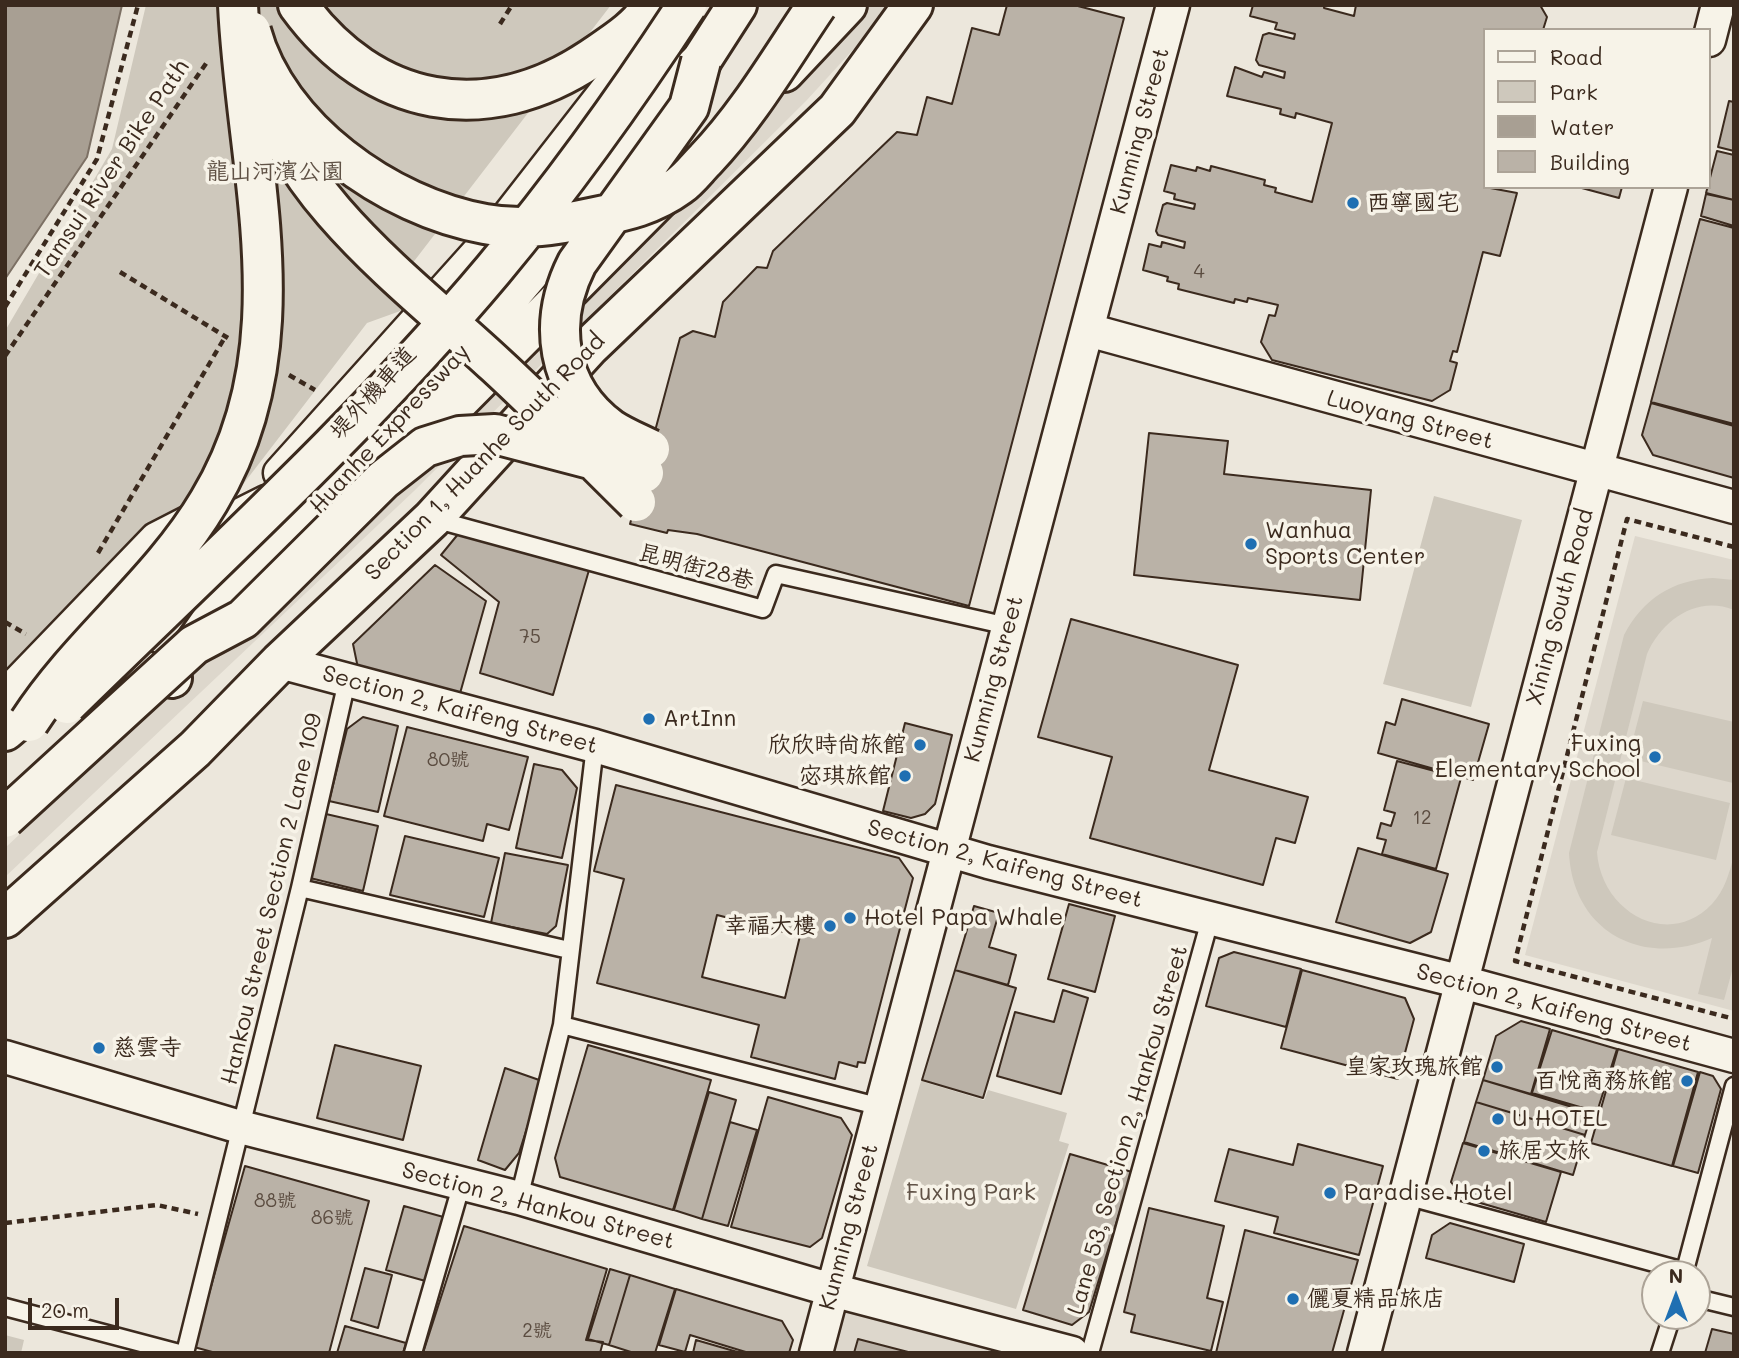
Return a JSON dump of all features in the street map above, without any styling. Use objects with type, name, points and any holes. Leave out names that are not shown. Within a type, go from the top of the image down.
[{"type":"main road","points":[[10,724],[52,687],[169,559],[209,501],[247,417],[263,337],[265,280],[258,191],[241,62],[238,5]]},
{"type":"main road","points":[[244,5],[267,101],[279,135],[333,214],[507,375],[644,475]]},
{"type":"main road","points":[[298,5],[317,32],[346,59],[390,86],[433,99],[492,99],[536,87],[576,68],[620,39],[652,5]]},
{"type":"main road","name":"Huanhe Expressway","points":[[10,724],[67,704],[344,432],[493,270],[627,97],[687,5]]},
{"type":"main road","name":"Huanhe Expressway","points":[[5,818],[194,645],[224,602],[338,490],[458,358],[555,243],[667,95],[701,61],[737,5]]},
{"type":"main road","points":[[258,57],[286,100],[323,145],[379,183],[439,211],[485,224],[544,228],[642,207],[680,186],[736,127],[817,5]]},
{"type":"main road","points":[[5,837],[452,409],[847,5]]},
{"type":"main road","name":"Section 1, Huanhe South Road","points":[[5,918],[195,749],[280,662],[432,519],[590,346],[837,110],[913,5]]},
{"type":"main road","points":[[644,475],[612,430],[587,407],[569,380],[561,348],[560,308],[565,286],[577,263],[689,107],[701,61]]},
{"type":"main road","points":[[194,645],[243,619],[383,480],[425,447],[460,436],[495,434],[644,475]]},
{"type":"main road","points":[[10,724],[75,671],[120,664],[172,678]]},
{"type":"street","name":"堤外機車道","points":[[10,724],[156,539],[275,479],[492,237],[672,5]]},
{"type":"street","name":"Kunming Street","points":[[816,1353],[1173,5]]},
{"type":"street","points":[[1711,32],[1718,5]]},
{"type":"street","name":"Xining South Road","points":[[1364,1353],[1670,189]]},
{"type":"street","name":"Luoyang Street","points":[[1088,330],[1734,507]]},
{"type":"street","name":"Section 2, Kaifeng Street","points":[[280,662],[595,746],[950,850],[1210,920],[1462,982],[1734,1056]]},
{"type":"street","name":"Section 2, Hankou Street","points":[[5,1057],[240,1127],[519,1198],[832,1290],[1072,1353]]},
{"type":"lane","points":[[1131,352],[1384,423],[1456,432]]},
{"type":"lane","name":"昆明街28巷","points":[[432,519],[763,609],[776,574],[1008,626]]},
{"type":"lane","name":"Hankou Street Section 2 Lane 109","points":[[185,1353],[300,888],[347,681]]},
{"type":"lane","points":[[519,1198],[562,1025],[595,746]]},
{"type":"lane","points":[[300,888],[569,950]]},
{"type":"lane","name":"Lane 53, Section 2, Hankou Street","points":[[1090,1353],[1210,920]]},
{"type":"lane","points":[[562,1025],[881,1107]]},
{"type":"lane","points":[[1687,1260],[1734,1086]]},
{"type":"lane","points":[[413,1353],[462,1183]]},
{"type":"lane","points":[[1406,1196],[1641,1260]]},
{"type":"lane","points":[[1711,1301],[1734,1307]]},
{"type":"lane","points":[[5,1307],[178,1353]]},
{"type":"lane","points":[[1660,1353],[1667,1330]]},
{"type":"path","points":[[5,307],[97,159],[138,5]]},
{"type":"path","points":[[500,24],[512,5]]},
{"type":"path","name":"Tamsui River Bike Path","points":[[5,356],[213,54]]},
{"type":"path","points":[[120,272],[236,343]]},
{"type":"path","points":[[93,562],[225,336]]},
{"type":"path","points":[[281,370],[315,391]]},
{"type":"path","points":[[1734,547],[1627,519],[1515,961],[1734,1019]]},
{"type":"path","points":[[5,1223],[157,1205],[220,1218]]},
{"type":"shaded area","points":[[862,5],[888,5],[861,41],[806,101],[414,491],[5,877],[5,848],[399,480],[789,85]]},
{"type":"shaded area","name":"Fuxing Elementary School","points":[[1635,536],[1734,560],[1734,1011],[1525,955]]},
{"type":"shaded area","points":[[844,1310],[1007,1353],[833,1353]]},
{"type":"green space","name":"龍山河濱公園","points":[[146,5],[611,5],[395,286],[403,310],[367,323],[241,487],[5,721],[5,331],[112,149]]},
{"type":"green space","points":[[1434,496],[1522,520],[1471,707],[1383,684]]},
{"type":"green space","points":[[1713,578],[1734,580],[1734,610],[1707,606],[1682,614],[1662,631],[1647,654],[1597,852],[1601,873],[1610,892],[1624,907],[1640,918],[1657,924],[1676,924],[1695,917],[1712,904],[1723,887],[1734,856],[1734,964],[1724,1000],[1698,994],[1712,938],[1686,946],[1661,948],[1637,945],[1616,936],[1598,923],[1583,904],[1573,881],[1569,853],[1624,635],[1640,611],[1660,594],[1684,583]]},
{"type":"green space","points":[[1643,701],[1734,722],[1733,783],[1628,758]]},
{"type":"green space","points":[[1626,778],[1730,803],[1716,860],[1611,835]]},
{"type":"green space","name":"Fuxing Park","points":[[921,1081],[984,1100],[988,1090],[1067,1113],[1059,1141],[1069,1144],[1016,1309],[867,1266]]},
{"type":"green space","points":[[5,1335],[24,1340],[21,1353],[5,1353]]},
{"type":"water","points":[[5,5],[122,5],[87,157],[5,279]]},
{"type":"building","points":[[1007,5],[1074,5],[1124,18],[969,606],[697,534],[668,530],[667,533],[630,524],[680,338],[693,331],[715,337],[723,302],[757,267],[767,268],[773,251],[897,132],[917,135],[927,97],[952,104],[972,28],[999,35]]},
{"type":"building","name":"西寧國宅","points":[[1253,5],[1324,5],[1324,8],[1354,16],[1356,5],[1540,5],[1547,17],[1544,28],[1484,28],[1484,189],[1517,193],[1500,256],[1483,252],[1457,352],[1453,351],[1450,361],[1457,363],[1450,390],[1432,401],[1272,360],[1261,342],[1269,315],[1275,316],[1278,305],[1248,298],[1247,302],[1235,299],[1234,303],[1178,289],[1179,284],[1167,281],[1168,277],[1143,270],[1149,244],[1161,247],[1162,242],[1184,248],[1185,242],[1158,235],[1156,231],[1163,205],[1167,203],[1194,209],[1195,204],[1174,199],[1175,194],[1164,191],[1171,165],[1196,171],[1197,167],[1210,171],[1211,166],[1265,180],[1264,185],[1276,188],[1275,192],[1312,202],[1332,123],[1296,113],[1295,118],[1280,114],[1281,109],[1227,96],[1235,67],[1262,77],[1264,72],[1284,78],[1285,72],[1259,65],[1256,60],[1263,35],[1269,33],[1294,39],[1295,34],[1275,29],[1277,23],[1250,16]]},
{"type":"building","points":[[1729,101],[1734,102],[1734,151],[1718,147]]},
{"type":"building","points":[[1717,151],[1734,155],[1734,200],[1706,193],[1707,189],[1711,189],[1711,174]]},
{"type":"building","points":[[1585,189],[1621,189],[1619,198]]},
{"type":"building","points":[[1706,194],[1734,200],[1734,226],[1701,216]]},
{"type":"building","points":[[1700,219],[1734,228],[1734,424],[1651,402]]},
{"type":"building","points":[[1651,403],[1734,426],[1734,478],[1653,455],[1642,435]]},
{"type":"building","name":"Wanhua Sports Center","points":[[1149,433],[1228,441],[1224,474],[1371,490],[1360,600],[1134,575]]},
{"type":"building","points":[[459,533],[589,570],[553,695],[480,673],[499,602],[441,555]]},
{"type":"building","points":[[435,565],[486,601],[459,697],[359,673],[353,644]]},
{"type":"building","points":[[1071,619],[1238,665],[1209,770],[1308,797],[1295,843],[1276,838],[1263,885],[1090,838],[1112,757],[1038,737]]},
{"type":"building","points":[[1402,699],[1489,724],[1473,780],[1378,753],[1386,722],[1395,725]]},
{"type":"building","points":[[363,717],[398,726],[378,812],[329,801],[347,729]]},
{"type":"building","points":[[905,723],[952,735],[935,804],[925,814],[911,818],[883,811]]},
{"type":"building","points":[[407,727],[528,757],[509,830],[487,824],[483,841],[384,816]]},
{"type":"building","points":[[1397,761],[1461,778],[1436,869],[1382,854],[1386,840],[1377,838],[1381,823],[1391,826],[1395,813],[1384,810]]},
{"type":"building","points":[[534,764],[562,770],[577,788],[562,858],[516,848]]},
{"type":"building","name":"幸福大樓","points":[[616,785],[899,858],[913,878],[865,1063],[858,1062],[857,1067],[839,1062],[835,1079],[751,1057],[759,1025],[597,983],[624,879],[594,871]],"holes":[[[717,915],[800,936],[785,998],[702,977]]]},
{"type":"building","points":[[326,814],[378,826],[363,891],[310,878]]},
{"type":"building","points":[[405,836],[499,858],[484,917],[390,895]]},
{"type":"building","points":[[1358,848],[1448,874],[1431,932],[1410,943],[1336,922]]},
{"type":"building","points":[[505,853],[568,865],[556,926],[547,934],[491,923]]},
{"type":"building","points":[[1069,904],[1115,916],[1095,992],[1048,979]]},
{"type":"building","points":[[974,906],[999,913],[989,947],[1016,955],[1008,985],[955,970]]},
{"type":"building","points":[[1234,952],[1301,969],[1286,1027],[1206,1006],[1219,958]]},
{"type":"building","points":[[955,970],[1016,988],[983,1098],[922,1080]]},
{"type":"building","points":[[1302,970],[1405,998],[1414,1019],[1398,1079],[1281,1048]]},
{"type":"building","points":[[1063,990],[1088,998],[1061,1094],[997,1076],[1015,1012],[1054,1022]]},
{"type":"building","points":[[1521,1021],[1550,1029],[1531,1094],[1483,1080],[1496,1036]]},
{"type":"building","points":[[1552,1030],[1617,1049],[1597,1112],[1532,1093]]},
{"type":"building","points":[[335,1045],[421,1066],[403,1140],[317,1118]]},
{"type":"building","points":[[588,1045],[711,1080],[673,1210],[560,1177],[555,1158]]},
{"type":"building","points":[[1618,1049],[1698,1072],[1672,1166],[1591,1143]]},
{"type":"building","points":[[505,1068],[542,1081],[519,1153],[505,1170],[478,1160]]},
{"type":"building","points":[[1700,1072],[1713,1076],[1721,1089],[1698,1173],[1673,1166]]},
{"type":"building","points":[[1483,1080],[1592,1113],[1585,1135],[1476,1102]]},
{"type":"building","points":[[709,1092],[736,1100],[702,1219],[674,1210]]},
{"type":"building","points":[[768,1097],[841,1118],[852,1135],[822,1238],[810,1247],[731,1227]]},
{"type":"building","points":[[1476,1102],[1585,1135],[1573,1175],[1464,1142]]},
{"type":"building","points":[[730,1122],[757,1130],[728,1226],[702,1219]]},
{"type":"building","points":[[1463,1143],[1561,1172],[1546,1222],[1463,1198],[1451,1182]]},
{"type":"building","points":[[1298,1144],[1383,1166],[1359,1255],[1274,1233],[1278,1217],[1215,1201],[1229,1149],[1293,1165]]},
{"type":"building","points":[[1070,1154],[1132,1172],[1089,1312],[1072,1325],[1023,1310]]},
{"type":"building","points":[[245,1166],[369,1201],[329,1353],[216,1353],[194,1347]]},
{"type":"building","points":[[404,1206],[447,1218],[429,1282],[386,1270]]},
{"type":"building","points":[[1149,1208],[1224,1226],[1207,1298],[1223,1302],[1211,1351],[1131,1332],[1135,1315],[1124,1312]]},
{"type":"building","points":[[1450,1223],[1524,1244],[1514,1282],[1426,1258],[1432,1235]]},
{"type":"building","points":[[464,1226],[607,1269],[586,1340],[603,1342],[600,1353],[423,1353]]},
{"type":"building","points":[[1245,1230],[1358,1260],[1332,1353],[1216,1353]]},
{"type":"building","points":[[365,1268],[392,1275],[378,1328],[351,1320]]},
{"type":"building","points":[[610,1269],[630,1275],[609,1345],[588,1339]]},
{"type":"building","points":[[630,1275],[675,1289],[655,1353],[634,1353],[609,1345]]},
{"type":"building","points":[[676,1289],[782,1321],[793,1340],[789,1353],[749,1353],[690,1335],[685,1352],[659,1345]]},
{"type":"building","points":[[345,1326],[406,1343],[403,1353],[337,1353]]},
{"type":"building","points":[[1712,1329],[1734,1334],[1734,1353],[1705,1353]]},
{"type":"building","points":[[858,1339],[912,1353],[854,1353]]},
{"type":"building","points":[[696,1340],[741,1353],[693,1353]]},
{"type":"place","name":"西寧國宅","points":[[1353,203]]},
{"type":"place","name":"Wanhua Sports Center","points":[[1251,544]]},
{"type":"place","name":"ArtInn","points":[[649,719]]},
{"type":"place","name":"欣欣時尚旅館","points":[[920,745]]},
{"type":"place","name":"Fuxing Elementary School","points":[[1655,757]]},
{"type":"place","name":"宓琪旅館","points":[[905,776]]},
{"type":"place","name":"Hotel Papa Whale","points":[[850,918]]},
{"type":"place","name":"幸福大樓","points":[[830,926]]},
{"type":"place","name":"慈雲寺","points":[[99,1048]]},
{"type":"place","name":"皇家玫瑰旅館","points":[[1497,1067]]},
{"type":"place","name":"百悅商務旅館","points":[[1687,1081]]},
{"type":"place","name":"U HOTEL","points":[[1498,1119]]},
{"type":"place","name":"旅居文旅","points":[[1484,1151]]},
{"type":"place","name":"Paradise Hotel","points":[[1330,1193]]},
{"type":"place","name":"儷夏精品旅店","points":[[1293,1299]]}]
